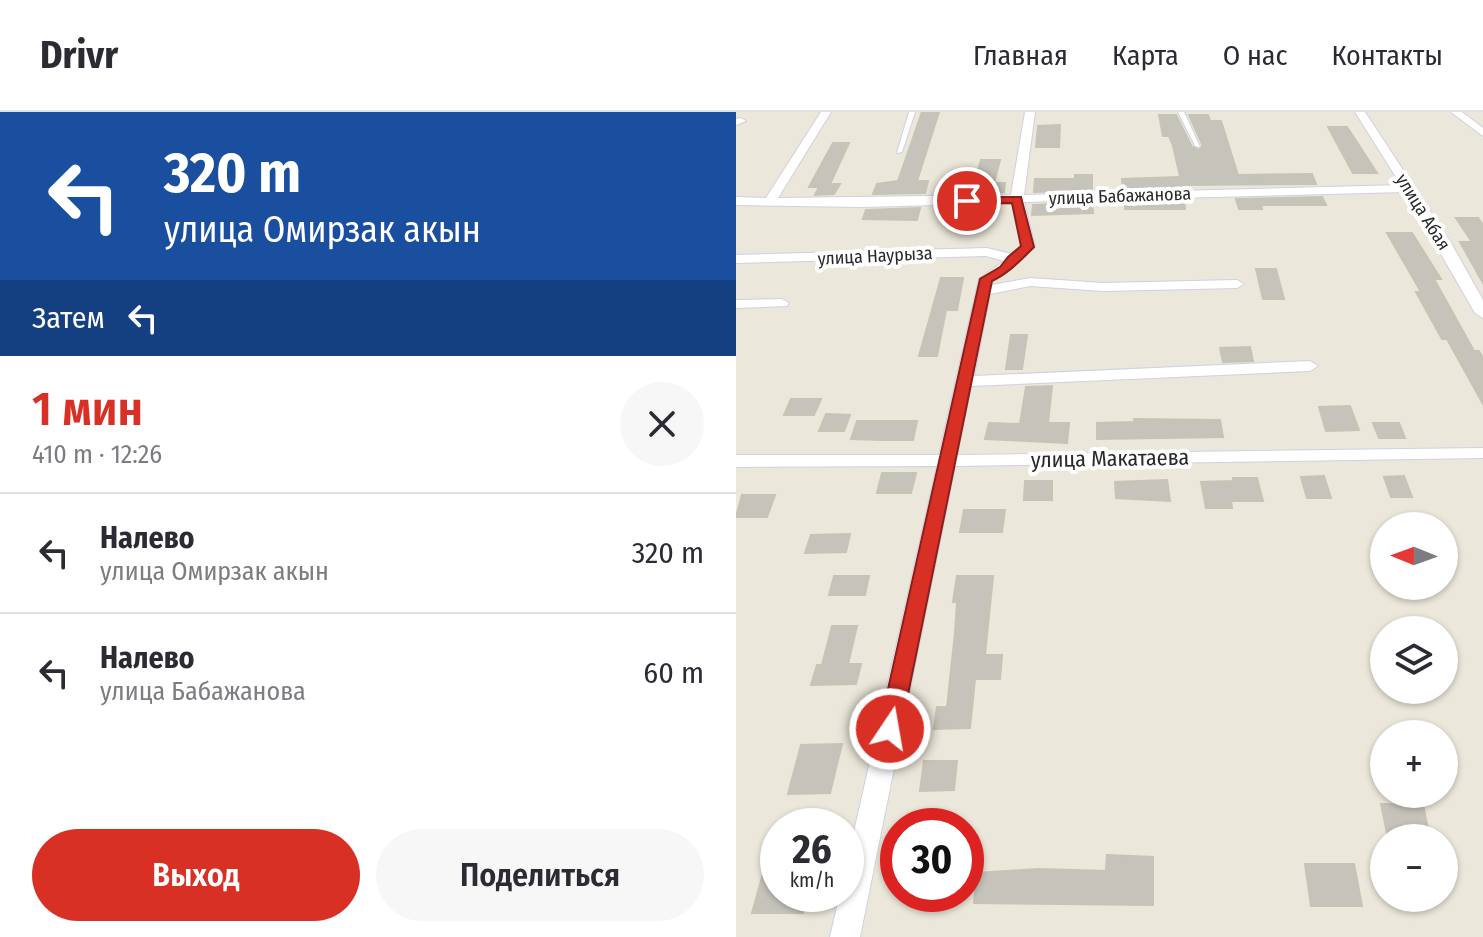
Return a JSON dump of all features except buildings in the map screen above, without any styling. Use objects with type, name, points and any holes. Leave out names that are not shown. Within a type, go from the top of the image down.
[{"type":"street","points":[[769,202],[826,112]]},
{"type":"street","points":[[845,937],[986,279],[1005,270],[1012,259],[1028,247],[1017,199],[1030,112]]},
{"type":"street","name":"улица Абая","points":[[1360,112],[1483,313]]},
{"type":"street","points":[[1456,112],[1483,133]]},
{"type":"street","name":"улица Бабажанова","points":[[736,201],[1017,199],[1409,188]]},
{"type":"street","name":"улица Наурыза","points":[[736,259],[987,252],[1012,259]]},
{"type":"street","points":[[984,291],[1030,282],[1103,287],[1237,284]]},
{"type":"street","points":[[736,304],[782,303]]},
{"type":"street","points":[[965,381],[1310,366]]},
{"type":"street","name":"улица Макатаева","points":[[736,461],[1483,453]]},
{"type":"lane","points":[[899,152],[912,112]]},
{"type":"lane","points":[[1181,112],[1198,146]]},
{"type":"route","points":[[890,729],[986,279],[1005,270],[1012,259],[1028,247],[1017,199],[967,201]]}]
